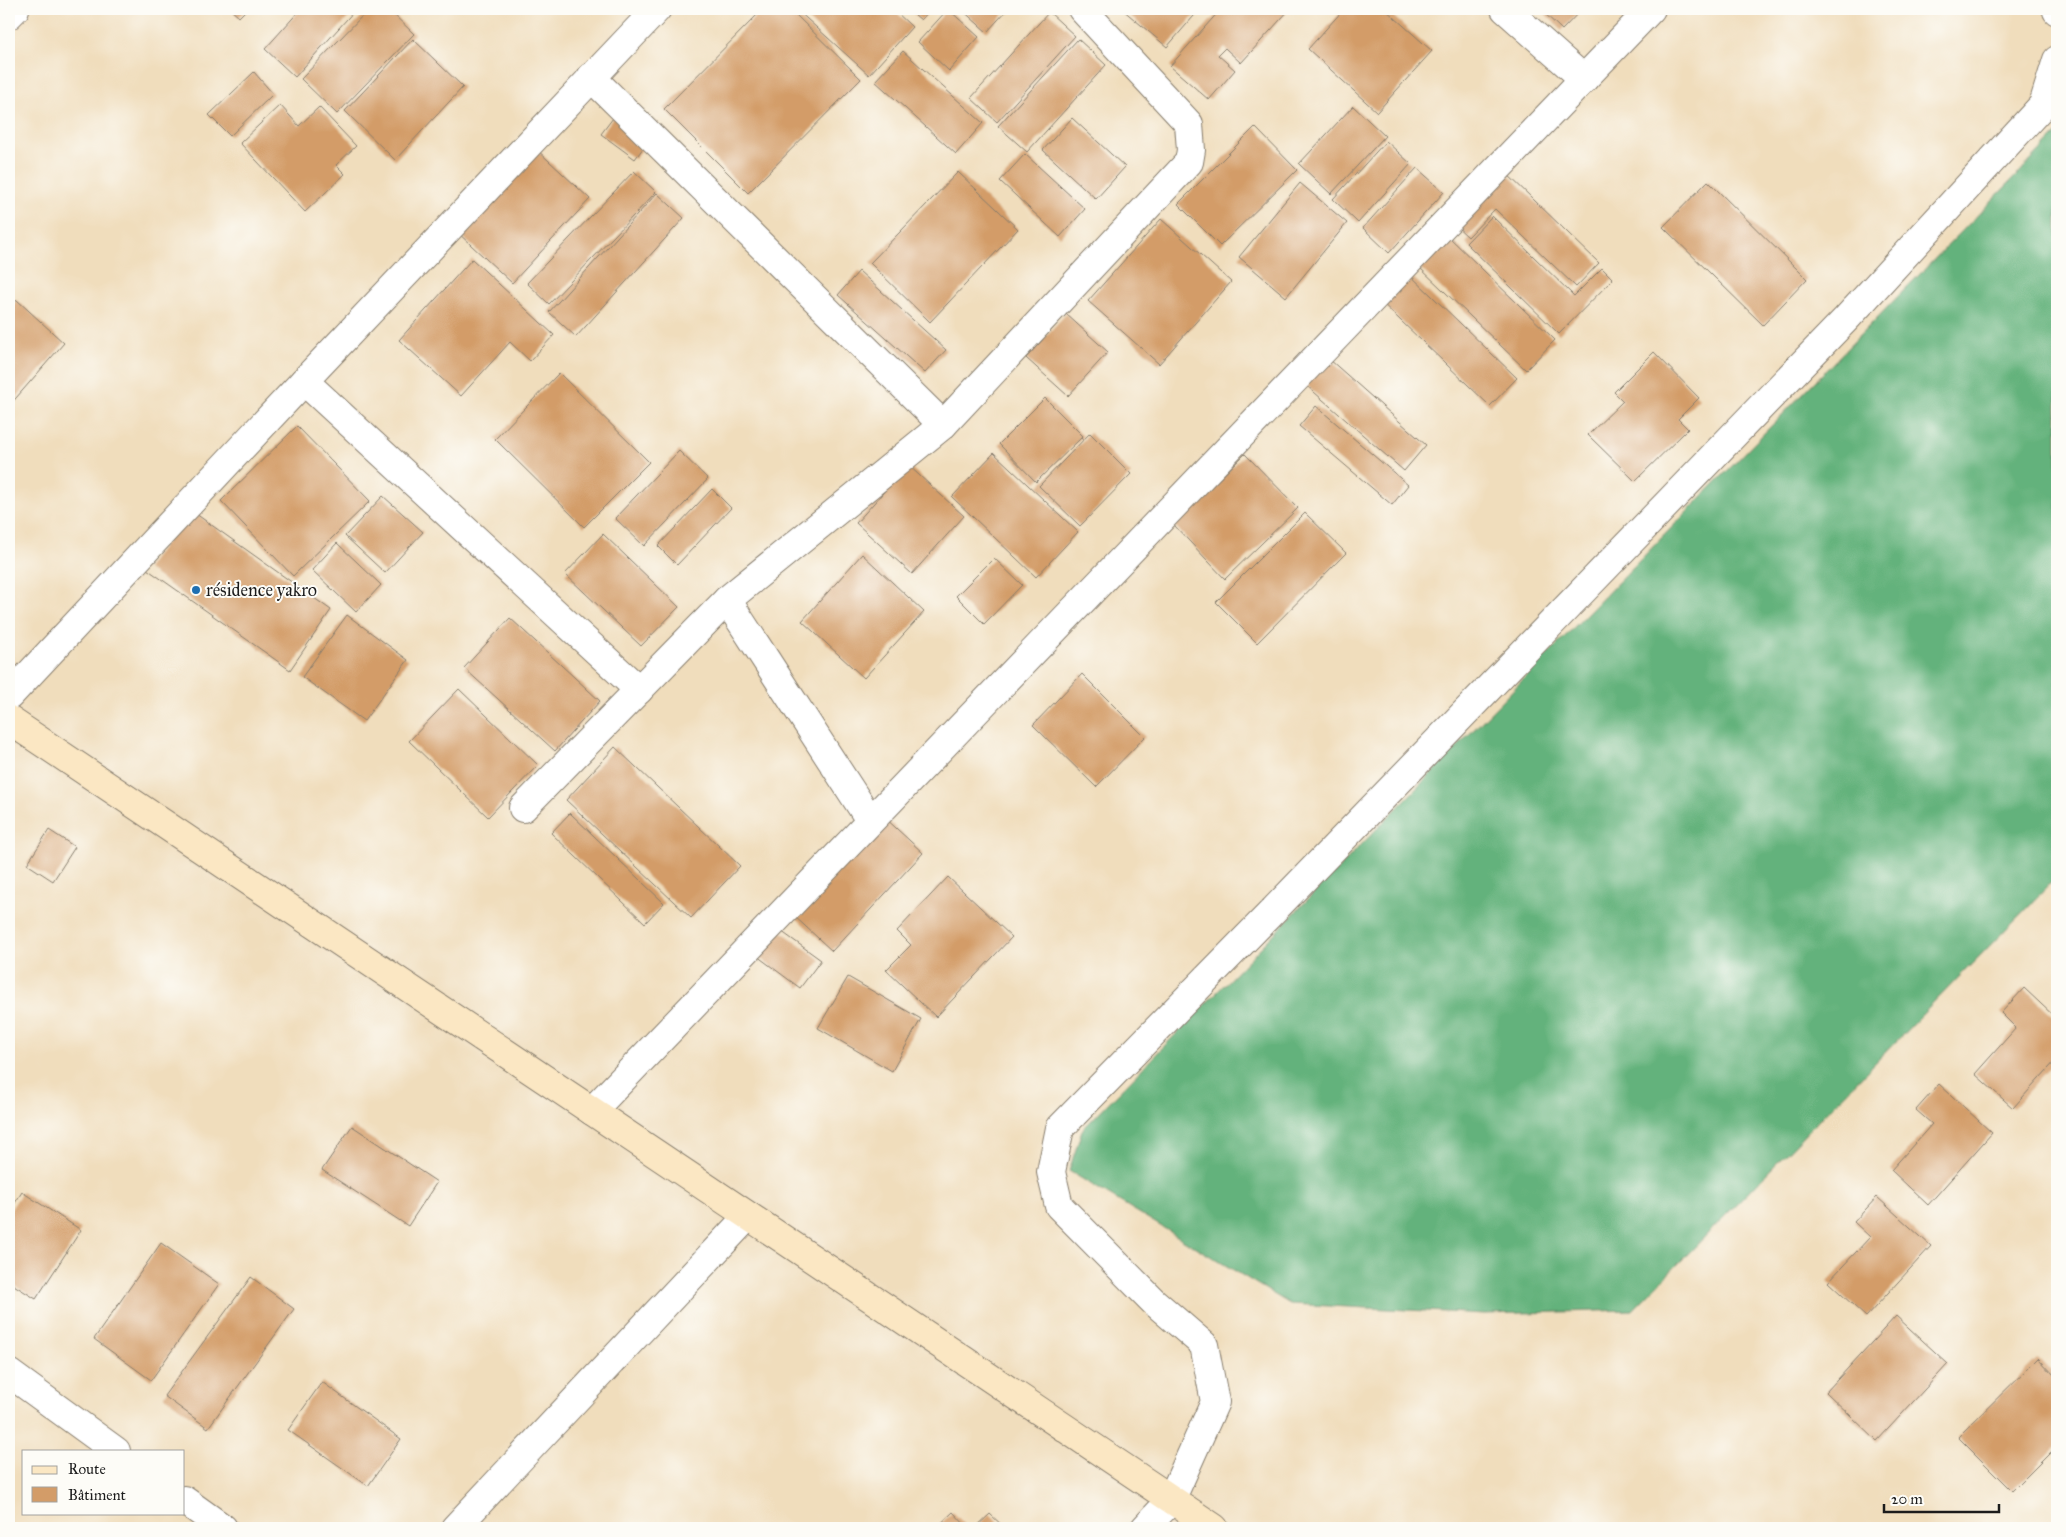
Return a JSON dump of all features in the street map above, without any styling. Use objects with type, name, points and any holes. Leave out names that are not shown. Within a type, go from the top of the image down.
[{"type":"street","points":[[9,15],[15,9]]},
{"type":"street","points":[[9,696],[304,381],[657,9]]},
{"type":"street","points":[[523,808],[727,600],[943,425],[1189,162],[1191,150],[1189,124],[1082,9]]},
{"type":"street","points":[[1505,9],[1584,79]]},
{"type":"street","points":[[592,1111],[1651,9]]},
{"type":"street","points":[[1145,1528],[1171,1500],[1215,1402],[1204,1345],[1153,1301],[1059,1206],[1050,1172],[1060,1128],[1276,908],[1846,319],[2043,105],[2057,60]]},
{"type":"street","points":[[592,77],[943,425]]},
{"type":"street","points":[[304,381],[639,690]]},
{"type":"street","points":[[727,600],[870,820]]},
{"type":"street","points":[[9,720],[1214,1528]]},
{"type":"street","points":[[455,1528],[748,1216]]},
{"type":"street","points":[[9,1374],[115,1450]]},
{"type":"street","points":[[185,1501],[223,1528]]},
{"type":"green space","points":[[2057,134],[2057,877],[1633,1310],[1485,1314],[1290,1304],[1069,1171],[1082,1130]]},
{"type":"building","points":[[230,9],[247,9],[239,17]]},
{"type":"building","points":[[301,9],[356,9],[295,77],[265,49]]},
{"type":"building","points":[[369,9],[388,9],[414,34],[337,114],[301,79]]},
{"type":"building","points":[[763,9],[790,9],[861,79],[748,193],[664,109]]},
{"type":"building","points":[[796,9],[893,9],[912,27],[869,75]]},
{"type":"building","points":[[908,9],[931,9],[921,20]]},
{"type":"building","points":[[948,9],[979,37],[949,71],[918,42]]},
{"type":"building","points":[[961,9],[1008,9],[987,32]]},
{"type":"building","points":[[1122,9],[1200,9],[1167,47]]},
{"type":"building","points":[[1221,9],[1290,9],[1241,63],[1225,48],[1218,55],[1235,70],[1209,100],[1170,66]]},
{"type":"building","points":[[1344,9],[1385,9],[1432,51],[1377,112],[1308,49]]},
{"type":"building","points":[[1540,9],[1582,9],[1562,30]]},
{"type":"building","points":[[1049,12],[1075,36],[997,122],[971,98]]},
{"type":"building","points":[[413,39],[463,87],[395,160],[345,111]]},
{"type":"building","points":[[1078,39],[1106,65],[1027,152],[998,126]]},
{"type":"building","points":[[903,51],[983,123],[956,154],[875,81]]},
{"type":"building","points":[[254,72],[273,94],[230,136],[209,115]]},
{"type":"building","points":[[280,105],[299,126],[319,107],[356,146],[336,165],[345,174],[305,212],[240,143]]},
{"type":"building","points":[[1353,106],[1385,136],[1331,194],[1299,164]]},
{"type":"building","points":[[616,114],[649,140],[635,159],[601,134]]},
{"type":"building","points":[[1072,118],[1125,167],[1096,199],[1043,150]]},
{"type":"building","points":[[1255,127],[1297,170],[1220,246],[1178,204]]},
{"type":"building","points":[[1386,141],[1411,164],[1358,223],[1333,199]]},
{"type":"building","points":[[535,148],[590,199],[512,283],[457,232]]},
{"type":"building","points":[[1025,154],[1085,209],[1060,237],[1000,181]]},
{"type":"building","points":[[1417,168],[1444,192],[1389,253],[1363,228]]},
{"type":"building","points":[[1502,169],[1599,263],[1576,287],[1495,209],[1468,237],[1452,222]]},
{"type":"building","points":[[634,171],[656,192],[549,304],[527,283]]},
{"type":"building","points":[[958,172],[1018,229],[930,322],[870,263]]},
{"type":"building","points":[[1708,181],[1807,279],[1763,325],[1663,227]]},
{"type":"building","points":[[1300,183],[1347,223],[1286,297],[1239,257]]},
{"type":"building","points":[[657,193],[684,218],[576,337],[549,312]]},
{"type":"building","points":[[1492,216],[1574,296],[1602,268],[1613,279],[1559,334],[1466,243]]},
{"type":"building","points":[[1161,219],[1231,282],[1159,364],[1088,301]]},
{"type":"building","points":[[1446,234],[1555,340],[1526,370],[1417,265]]},
{"type":"building","points":[[472,259],[554,335],[530,361],[510,342],[461,396],[399,340]]},
{"type":"building","points":[[859,271],[946,350],[925,373],[838,295]]},
{"type":"building","points":[[1406,271],[1517,378],[1490,406],[1378,299]]},
{"type":"building","points":[[17,300],[64,343],[9,406],[9,309]]},
{"type":"building","points":[[1066,314],[1108,352],[1068,396],[1026,358]]},
{"type":"building","points":[[1654,352],[1699,398],[1678,419],[1688,429],[1635,481],[1588,435],[1623,401],[1614,392]]},
{"type":"building","points":[[1329,359],[1426,445],[1404,471],[1306,385]]},
{"type":"building","points":[[559,373],[649,462],[584,527],[495,439]]},
{"type":"building","points":[[1045,398],[1083,436],[1036,482],[999,444]]},
{"type":"building","points":[[1316,406],[1408,485],[1392,505],[1299,426]]},
{"type":"building","points":[[297,426],[370,501],[293,576],[221,501]]},
{"type":"building","points":[[1090,433],[1131,474],[1080,526],[1039,486]]},
{"type":"building","points":[[679,451],[708,479],[644,546],[615,518]]},
{"type":"building","points":[[994,453],[1078,532],[1036,577],[952,497]]},
{"type":"building","points":[[1245,454],[1298,508],[1225,579],[1173,524]]},
{"type":"building","points":[[908,465],[964,516],[912,574],[856,523]]},
{"type":"building","points":[[712,489],[731,508],[677,565],[658,546]]},
{"type":"building","points":[[383,496],[423,532],[385,573],[345,536]]},
{"type":"building","points":[[189,509],[331,610],[290,670],[147,569]]},
{"type":"building","points":[[1305,513],[1346,553],[1257,643],[1216,602]]},
{"type":"building","points":[[603,534],[679,607],[641,646],[565,574]]},
{"type":"building","points":[[337,543],[381,585],[356,612],[312,570]]},
{"type":"building","points":[[862,554],[924,612],[864,678],[802,621]]},
{"type":"building","points":[[994,558],[1022,585],[984,624],[956,596]]},
{"type":"building","points":[[347,615],[408,660],[364,721],[302,677]]},
{"type":"building","points":[[510,618],[600,701],[555,751],[464,668]]},
{"type":"building","points":[[1082,674],[1145,737],[1096,787],[1033,725]]},
{"type":"building","points":[[459,689],[538,765],[488,817],[409,741]]},
{"type":"building","points":[[615,747],[740,866],[691,918],[566,800]]},
{"type":"building","points":[[570,813],[664,903],[645,923],[551,833]]},
{"type":"building","points":[[883,816],[923,853],[832,951],[792,914]]},
{"type":"building","points":[[49,830],[75,847],[53,881],[27,864]]},
{"type":"building","points":[[948,877],[1012,937],[936,1017],[886,970],[911,945],[897,931]]},
{"type":"building","points":[[774,926],[821,960],[800,988],[753,953]]},
{"type":"building","points":[[848,977],[921,1019],[892,1071],[818,1028]]},
{"type":"building","points":[[2024,988],[2057,1019],[2057,1059],[2013,1108],[1975,1074],[2016,1028],[2001,1013]]},
{"type":"building","points":[[1939,1084],[1992,1133],[1928,1205],[1891,1170],[1932,1124],[1916,1110]]},
{"type":"building","points":[[352,1126],[437,1182],[408,1226],[322,1170]]},
{"type":"building","points":[[22,1192],[81,1230],[36,1299],[9,1282],[9,1212]]},
{"type":"building","points":[[1877,1197],[1931,1246],[1866,1317],[1828,1282],[1870,1237],[1854,1222]]},
{"type":"building","points":[[161,1243],[219,1284],[151,1380],[94,1339]]},
{"type":"building","points":[[251,1277],[294,1309],[208,1428],[164,1396]]},
{"type":"building","points":[[1896,1316],[1948,1364],[1877,1441],[1826,1392]]},
{"type":"building","points":[[2038,1358],[2057,1378],[2057,1446],[2012,1491],[1958,1437]]},
{"type":"building","points":[[322,1382],[401,1439],[368,1486],[288,1430]]},
{"type":"building","points":[[953,1512],[968,1528],[936,1528]]},
{"type":"building","points":[[990,1514],[1005,1528],[975,1528]]},
{"type":"place","name":"résidence yakro","points":[[196,590]]}]
